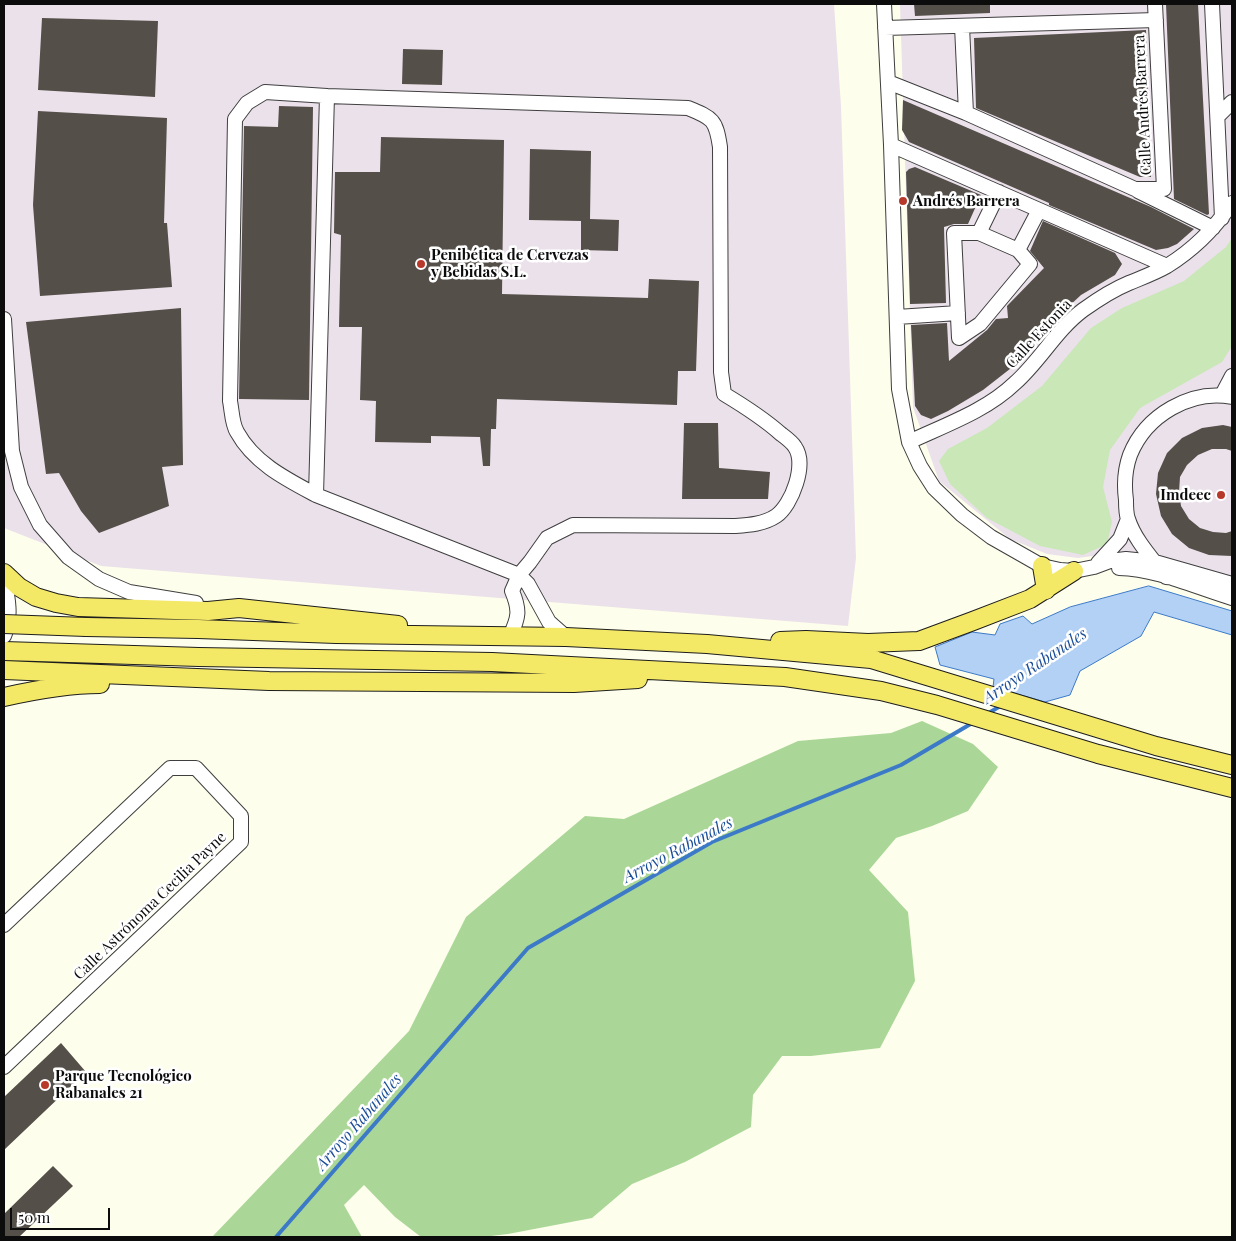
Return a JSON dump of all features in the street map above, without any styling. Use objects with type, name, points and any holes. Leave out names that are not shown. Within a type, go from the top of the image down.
[{"type":"main road","points":[[1042,566],[1046,590]]},
{"type":"main road","points":[[707,644],[806,640],[868,643],[919,641],[1030,598],[1046,590],[1074,571]]},
{"type":"main road","points":[[4,573],[19,587],[36,597],[56,603],[78,606],[208,611],[239,608],[510,636]]},
{"type":"main road","points":[[4,624],[336,634],[566,637],[707,644],[871,659],[1156,746],[1232,765]]},
{"type":"main road","points":[[4,651],[492,662],[785,677],[881,691],[937,705],[1098,754],[1232,788]]},
{"type":"main road","points":[[4,670],[269,681],[574,683],[655,678],[785,677]]},
{"type":"main road","points":[[4,697],[86,684],[210,685],[269,681]]},
{"type":"street","points":[[884,4],[891,145],[899,389],[909,442],[920,466],[934,488],[970,520],[991,537],[1042,566],[1074,571],[1110,561],[1126,559],[1155,562],[1232,584]]},
{"type":"street","name":"Calle Andrés Barrera","points":[[1135,189],[1164,189],[1155,4]]},
{"type":"street","points":[[1212,4],[1218,116],[1217,223]]},
{"type":"street","name":"Calle Andrés Barrera","points":[[885,28],[1156,20]]},
{"type":"street","points":[[962,26],[966,113]]},
{"type":"street","name":"Calle Andrés Barrera","points":[[888,82],[966,113],[1135,189],[1217,223]]},
{"type":"street","points":[[510,636],[517,620],[518,606],[512,591],[519,575],[547,538],[573,525],[735,526],[758,524],[776,516],[789,500],[796,483],[799,466],[796,447],[761,416],[724,394],[721,372],[720,147],[717,127],[707,115],[688,108],[327,96],[265,92],[247,103],[235,119],[230,401],[236,431],[258,459],[284,478],[316,495],[519,575],[528,584],[549,622],[566,637]]},
{"type":"street","points":[[316,495],[327,96]]},
{"type":"street","points":[[1218,116],[1232,102]]},
{"type":"street","points":[[891,145],[1167,266]]},
{"type":"street","points":[[979,234],[999,192]]},
{"type":"street","name":"Calle Estonia","points":[[909,442],[957,420],[998,397],[1015,383],[1066,325],[1081,312],[1106,295],[1167,266],[1194,245],[1217,223],[1232,203]]},
{"type":"street","points":[[1018,250],[1039,210]]},
{"type":"street","points":[[954,233],[979,234],[1018,250],[1030,264],[980,324],[959,338],[954,233]]},
{"type":"street","points":[[897,317],[958,313]]},
{"type":"street","points":[[4,319],[12,451],[21,486],[40,524],[68,557],[99,578],[129,592],[174,601],[239,608]]},
{"type":"street","points":[[1232,376],[1227,396],[1193,398],[1166,410],[1145,430],[1130,455],[1124,483],[1128,519],[1142,546],[1166,576],[1183,577],[1226,590],[1232,589]]},
{"type":"street","points":[[1094,567],[1120,539],[1128,519]]},
{"type":"street","points":[[1015,551],[1094,567],[1131,568],[1166,576],[1232,598]]},
{"type":"street","points":[[4,579],[9,600],[4,636]]},
{"type":"street","name":"Calle Astrónoma Cecilia Payne","points":[[4,925],[170,768],[196,768],[241,816],[241,842],[4,1067]]},
{"type":"shaded area","points":[[4,4],[834,4],[841,106],[856,558],[848,626],[101,566],[4,528]]},
{"type":"shaded area","points":[[900,4],[1232,4],[1232,578],[1144,554],[1115,553],[1078,558],[1047,554],[1010,539],[939,481],[913,407]]},
{"type":"green space","points":[[1232,238],[1232,346],[1222,362],[1140,408],[1110,450],[1103,487],[1112,522],[1107,544],[1083,555],[1040,546],[987,518],[950,484],[939,461],[948,449],[987,428],[1042,386],[1091,328],[1122,308],[1184,281],[1226,247]]},
{"type":"green space","points":[[922,721],[973,744],[998,767],[968,811],[896,838],[869,870],[908,912],[915,981],[880,1048],[811,1056],[782,1056],[753,1095],[751,1127],[685,1162],[632,1184],[592,1218],[482,1237],[421,1237],[395,1217],[364,1185],[344,1205],[362,1237],[212,1237],[409,1031],[466,917],[585,816],[624,819],[798,741],[891,733]]},
{"type":"water","points":[[1149,586],[1232,611],[1232,635],[1154,612],[1141,636],[1080,671],[1070,695],[1045,702],[993,687],[994,679],[940,665],[935,647],[972,632],[995,635],[1000,624],[1023,616],[1032,624],[1070,607]]},
{"type":"building","points":[[914,4],[990,4],[990,13],[915,16]]},
{"type":"building","points":[[1166,4],[1198,4],[1209,214],[1207,215],[1174,199]]},
{"type":"building","points":[[42,18],[158,21],[155,97],[38,90]]},
{"type":"building","points":[[1146,30],[1151,177],[1140,177],[976,108],[974,38]]},
{"type":"building","points":[[403,49],[443,50],[442,85],[402,84]]},
{"type":"building","points":[[903,100],[1151,207],[1194,229],[1177,244],[1156,250],[1049,205],[1049,203],[909,142],[902,130]]},
{"type":"building","points":[[279,106],[313,107],[309,400],[239,399],[244,126],[278,127]]},
{"type":"building","points":[[38,111],[167,118],[164,223],[167,223],[172,287],[40,296],[33,205]]},
{"type":"building","name":"Penibética de Cervezas y Bebidas S.L.","points":[[381,137],[504,140],[502,294],[648,298],[649,279],[699,281],[696,371],[678,371],[677,405],[497,399],[496,429],[491,429],[490,466],[483,466],[480,437],[431,436],[431,443],[375,442],[376,401],[360,400],[362,327],[339,327],[341,235],[334,233],[335,172],[380,172]]},
{"type":"building","points":[[530,149],[591,151],[590,219],[619,220],[618,251],[581,250],[581,221],[529,220]]},
{"type":"building","points":[[915,167],[981,195],[968,224],[954,224],[944,227],[946,303],[910,304],[906,172]]},
{"type":"building","points":[[1043,221],[1115,253],[1122,264],[1115,275],[1081,295],[1053,321],[1015,365],[983,390],[931,419],[921,415],[915,406],[911,325],[947,323],[949,361],[987,330],[996,319],[1008,318],[1007,306],[1044,268],[1030,251]]},
{"type":"building","points":[[181,308],[183,465],[162,467],[169,506],[99,533],[81,511],[59,473],[46,474],[26,322]]},
{"type":"building","points":[[684,423],[718,423],[719,468],[770,472],[768,499],[682,499]]},
{"type":"building","points":[[1223,425],[1232,427],[1232,451],[1212,449],[1198,455],[1187,465],[1180,477],[1179,492],[1181,506],[1189,519],[1200,528],[1213,532],[1226,533],[1232,531],[1232,556],[1209,555],[1189,548],[1172,534],[1161,516],[1156,494],[1158,473],[1167,453],[1182,438],[1202,428]]},
{"type":"building","name":"Parque Tecnológico Rabanales 21","points":[[61,1043],[86,1072],[4,1150],[4,1097]]},
{"type":"building","points":[[53,1166],[73,1186],[19,1237],[4,1237],[4,1214]]},
{"type":"waterway","name":"Arroyo Rabanales","points":[[987,714],[1002,705]]},
{"type":"waterway","name":"Arroyo Rabanales","points":[[276,1237],[528,948],[712,842],[901,765],[974,722]]},
{"type":"place","name":"Andrés Barrera","points":[[903,201]]},
{"type":"place","name":"Penibética de Cervezas y Bebidas S.L.","points":[[421,264]]},
{"type":"place","name":"Imdeec","points":[[1221,495]]},
{"type":"place","name":"Parque Tecnológico Rabanales 21","points":[[45,1085]]}]
